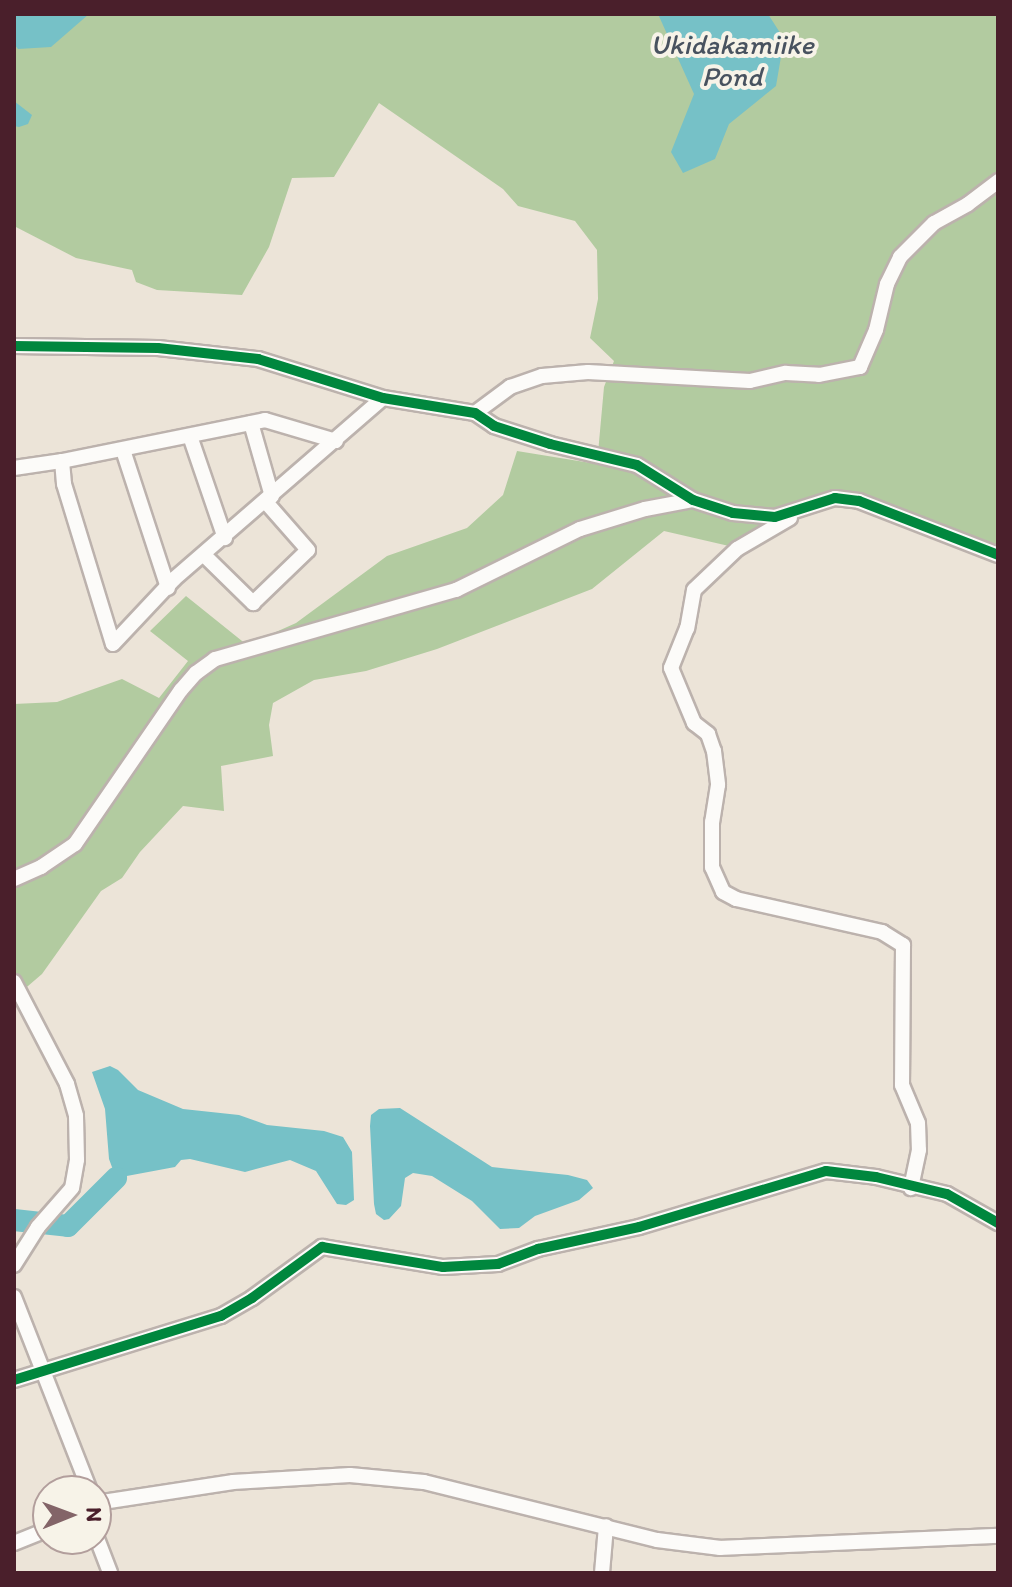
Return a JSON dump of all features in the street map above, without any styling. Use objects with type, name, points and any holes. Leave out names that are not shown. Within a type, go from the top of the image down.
[{"type":"street","points":[[475,413],[510,387],[542,376],[588,372],[750,381],[786,373],[819,375],[860,367],[876,330],[887,284],[900,257],[934,223],[968,204],[998,181]]},
{"type":"street","points":[[14,346],[222,353],[258,359],[383,398],[475,413],[494,426],[637,465],[693,500],[733,513],[775,517],[835,498],[859,501],[998,555]]},
{"type":"street","points":[[62,461],[64,484],[113,644],[204,555],[383,398]]},
{"type":"street","points":[[14,468],[123,450],[265,420],[336,441]]},
{"type":"street","points":[[204,555],[253,603],[308,550],[268,498],[251,423]]},
{"type":"street","points":[[190,436],[225,538]]},
{"type":"street","points":[[123,450],[168,588]]},
{"type":"street","points":[[14,879],[41,867],[75,844],[181,690],[215,659],[456,590],[580,529],[659,505],[693,500]]},
{"type":"street","points":[[817,503],[756,537],[713,568],[694,590],[687,628],[671,668],[694,723],[708,734],[714,751],[718,785],[712,822],[712,867],[723,892],[736,899],[882,932],[903,945],[902,1085],[918,1123],[919,1150],[911,1188]]},
{"type":"street","points":[[14,982],[67,1084],[76,1116],[77,1160],[72,1188],[19,1247],[14,1265]]},
{"type":"street","points":[[14,1380],[221,1316],[252,1298],[322,1247],[443,1267],[498,1264],[538,1249],[639,1227],[826,1171],[876,1177],[911,1188],[947,1194],[998,1223]]},
{"type":"street","points":[[14,1297],[84,1475]]},
{"type":"street","points":[[112,1501],[233,1482],[350,1475],[424,1482],[657,1540],[720,1548],[998,1536]]},
{"type":"street","points":[[602,1573],[606,1526]]},
{"type":"green space","points":[[14,14],[998,14],[998,550],[922,523],[830,504],[729,546],[664,531],[592,589],[437,649],[366,671],[314,680],[273,703],[269,725],[273,756],[221,766],[224,811],[183,806],[140,852],[122,878],[101,891],[42,974],[14,998],[14,704],[57,702],[122,679],[159,698],[188,661],[150,631],[186,596],[247,645],[296,623],[387,556],[467,528],[503,495],[517,451],[597,464],[604,387],[614,361],[590,338],[598,299],[597,250],[575,221],[518,206],[503,189],[379,103],[334,177],[292,178],[269,247],[242,295],[157,290],[136,282],[132,270],[76,258],[14,226]]},
{"type":"water","points":[[14,14],[89,14],[51,47],[18,49],[14,44]]},
{"type":"water","name":"Ukidakamiike Pond","points":[[658,14],[768,14],[784,39],[776,86],[729,124],[715,159],[683,173],[671,152],[694,94]]},
{"type":"water","points":[[14,101],[32,115],[28,124],[14,126]]},
{"type":"water","points":[[110,1066],[138,1090],[183,1109],[239,1115],[267,1125],[324,1131],[343,1137],[352,1152],[354,1200],[346,1205],[337,1204],[316,1171],[290,1160],[245,1172],[190,1159],[181,1160],[175,1167],[116,1178],[109,1159],[105,1109],[92,1072]]},
{"type":"water","points":[[400,1108],[492,1167],[568,1175],[587,1180],[593,1188],[579,1200],[535,1216],[519,1228],[500,1229],[472,1201],[432,1176],[413,1173],[405,1178],[401,1206],[389,1219],[384,1220],[376,1214],[374,1204],[371,1115],[379,1109]]},
{"type":"waterway","points":[[14,1220],[68,1226],[116,1178]]},
{"type":"cycle path","points":[[14,346],[158,348],[258,359],[383,398],[475,413],[494,426],[550,444],[637,465],[693,500],[733,513],[775,517],[835,498],[859,501],[998,555]]},
{"type":"cycle path","points":[[14,1380],[221,1316],[252,1298],[322,1247],[443,1267],[498,1264],[538,1249],[639,1227],[826,1171],[876,1177],[947,1194],[998,1223]]}]
